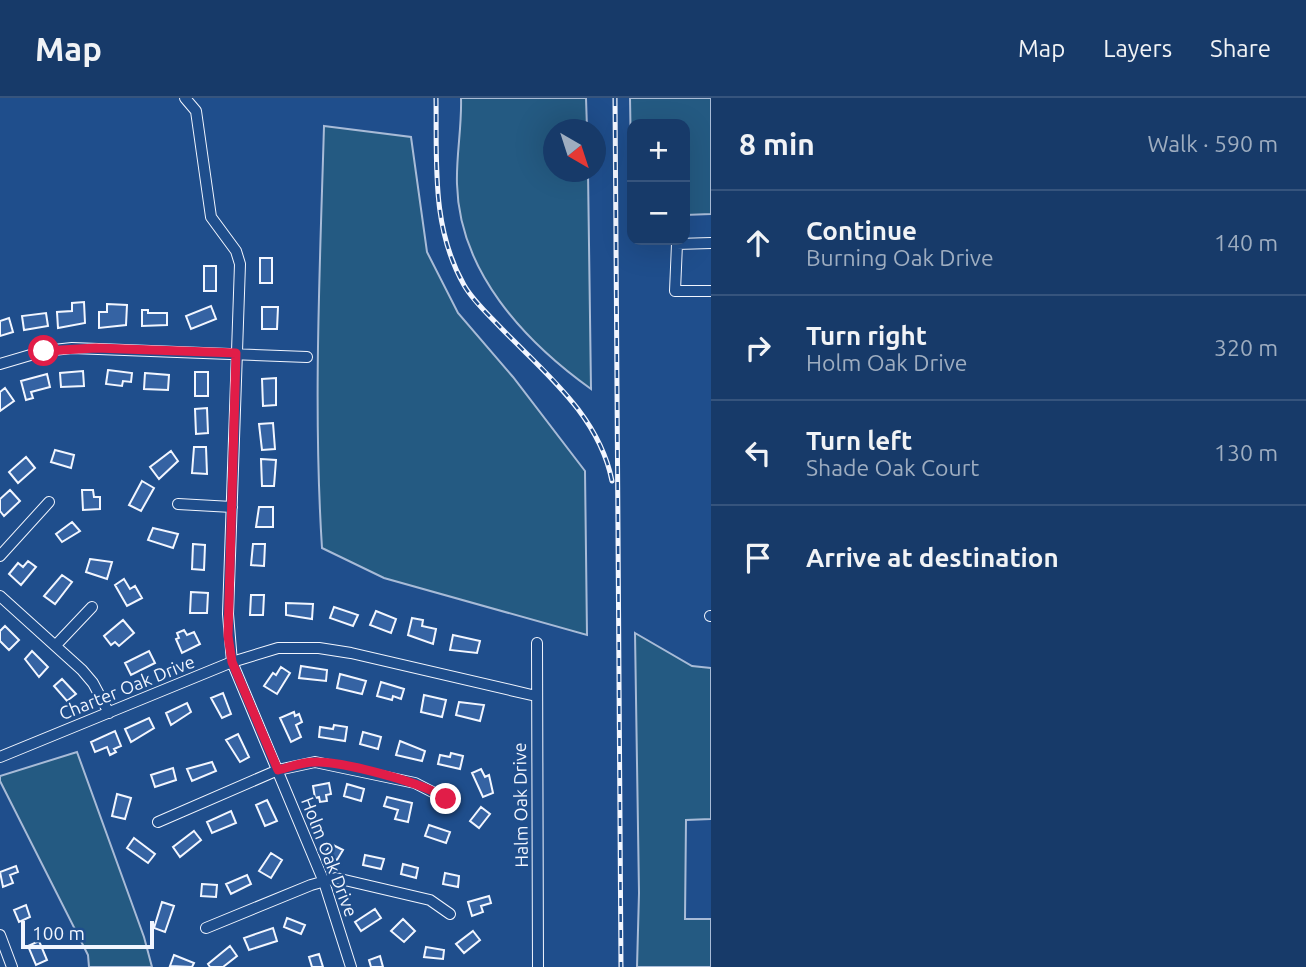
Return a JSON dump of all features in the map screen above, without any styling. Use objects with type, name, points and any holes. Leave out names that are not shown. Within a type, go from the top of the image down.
[{"type":"street","name":"Holm Oak Drive","points":[[185,98],[196,111],[211,217],[236,251],[240,264],[228,636],[232,662],[324,882],[351,967]]},
{"type":"street","points":[[711,243],[677,244],[675,291],[711,290]]},
{"type":"street","points":[[0,364],[44,351],[72,348],[307,357]]},
{"type":"street","points":[[0,556],[49,502]]},
{"type":"street","points":[[178,504],[232,507]]},
{"type":"street","points":[[0,596],[56,645],[93,683],[109,713]]},
{"type":"street","points":[[56,645],[92,607]]},
{"type":"street","name":"Halm Oak Drive","points":[[537,643],[538,967]]},
{"type":"street","name":"Charter Oak Drive","points":[[0,757],[232,662],[266,650],[295,646],[351,653],[536,696]]},
{"type":"street","points":[[158,822],[278,770],[325,762],[415,783],[446,799]]},
{"type":"street","points":[[206,928],[324,882],[348,879],[430,900],[450,914]]},
{"type":"street","points":[[0,935],[12,967]]},
{"type":"shaded area","points":[[461,98],[586,98],[587,119],[543,119],[543,182],[588,182],[591,389],[542,349],[520,326],[500,301],[469,246],[461,216],[457,184]]},
{"type":"shaded area","points":[[630,98],[711,98],[711,214],[690,215],[690,119],[630,119]]},
{"type":"shaded area","points":[[324,126],[411,137],[427,252],[458,313],[513,377],[585,471],[587,635],[384,578],[322,548],[318,390]]},
{"type":"shaded area","points":[[635,633],[692,666],[711,668],[711,819],[686,820],[685,919],[711,919],[711,967],[637,967],[639,893]]},
{"type":"shaded area","points":[[77,752],[144,937],[152,967],[89,967],[88,955],[0,781],[0,776]]},
{"type":"building","points":[[260,258],[272,258],[272,283],[260,283]]},
{"type":"building","points":[[204,266],[216,266],[216,291],[204,291]]},
{"type":"building","points":[[84,302],[85,323],[58,328],[57,312],[72,311],[72,303]]},
{"type":"building","points":[[107,304],[127,305],[126,325],[99,328],[99,312],[107,312]]},
{"type":"building","points":[[211,306],[216,319],[191,329],[186,316]]},
{"type":"building","points":[[262,307],[278,307],[277,329],[262,329]]},
{"type":"building","points":[[142,310],[148,310],[148,313],[167,313],[167,325],[142,326]]},
{"type":"building","points":[[46,313],[48,326],[24,330],[22,316]]},
{"type":"building","points":[[9,318],[13,332],[0,336],[0,321]]},
{"type":"building","points":[[108,370],[132,373],[131,382],[123,381],[122,386],[106,384]]},
{"type":"building","points":[[83,371],[84,386],[61,387],[60,373]]},
{"type":"building","points":[[195,372],[208,372],[208,396],[195,396]]},
{"type":"building","points":[[145,373],[169,375],[168,390],[144,389]]},
{"type":"building","points":[[47,374],[50,387],[31,392],[33,398],[26,400],[21,381]]},
{"type":"building","points":[[276,378],[276,405],[263,406],[262,379]]},
{"type":"building","points":[[5,388],[14,401],[0,411],[0,392]]},
{"type":"building","points":[[207,408],[208,433],[196,434],[195,409]]},
{"type":"building","points":[[273,423],[275,449],[262,450],[259,424]]},
{"type":"building","points":[[194,447],[206,447],[207,474],[192,473]]},
{"type":"building","points":[[55,450],[74,455],[71,468],[51,462]]},
{"type":"building","points":[[171,451],[178,461],[159,479],[150,467]]},
{"type":"building","points":[[26,457],[35,468],[18,483],[9,472]]},
{"type":"building","points":[[261,459],[276,460],[274,486],[262,486]]},
{"type":"building","points":[[142,481],[154,488],[141,511],[129,505]]},
{"type":"building","points":[[10,490],[20,501],[4,516],[0,511],[0,499]]},
{"type":"building","points":[[82,490],[93,490],[94,497],[100,497],[100,509],[83,510]]},
{"type":"building","points":[[259,507],[273,507],[273,527],[256,527]]},
{"type":"building","points":[[72,522],[80,531],[62,542],[56,534]]},
{"type":"building","points":[[153,528],[178,534],[173,548],[148,540]]},
{"type":"building","points":[[193,544],[205,545],[204,570],[192,569]]},
{"type":"building","points":[[253,544],[265,544],[264,566],[251,565]]},
{"type":"building","points":[[90,559],[112,562],[107,579],[86,572]]},
{"type":"building","points":[[28,561],[36,567],[21,585],[9,574],[18,563],[23,567]]},
{"type":"building","points":[[62,575],[72,582],[55,604],[44,596]]},
{"type":"building","points":[[124,579],[130,589],[135,586],[142,598],[127,606],[115,585]]},
{"type":"building","points":[[191,592],[208,593],[207,613],[190,613]]},
{"type":"building","points":[[251,595],[264,595],[263,615],[250,615]]},
{"type":"building","points":[[286,603],[313,604],[312,619],[286,615]]},
{"type":"building","points":[[334,607],[358,615],[353,626],[330,618]]},
{"type":"building","points":[[376,611],[396,619],[391,633],[370,625]]},
{"type":"building","points":[[412,618],[423,620],[422,626],[436,629],[433,644],[408,635]]},
{"type":"building","points":[[123,620],[134,633],[119,646],[115,642],[111,645],[104,636]]},
{"type":"building","points":[[5,626],[19,640],[9,650],[0,641],[0,631]]},
{"type":"building","points":[[184,630],[187,635],[194,632],[200,644],[182,653],[176,639],[179,638],[177,633]]},
{"type":"building","points":[[453,635],[480,641],[477,653],[450,650]]},
{"type":"building","points":[[32,651],[48,667],[39,677],[25,659]]},
{"type":"building","points":[[149,651],[155,663],[131,675],[125,663]]},
{"type":"building","points":[[301,666],[327,670],[326,681],[299,678]]},
{"type":"building","points":[[281,667],[290,673],[277,694],[264,686]]},
{"type":"building","points":[[340,674],[366,681],[362,694],[337,688]]},
{"type":"building","points":[[62,679],[76,694],[67,701],[54,686]]},
{"type":"building","points":[[381,682],[404,689],[401,699],[393,696],[392,700],[377,696]]},
{"type":"building","points":[[223,693],[231,714],[222,718],[211,698]]},
{"type":"building","points":[[424,695],[446,700],[442,717],[421,712]]},
{"type":"building","points":[[459,702],[484,705],[480,721],[456,715]]},
{"type":"building","points":[[187,703],[191,712],[171,725],[166,713]]},
{"type":"building","points":[[294,712],[295,716],[299,714],[302,722],[296,725],[301,737],[291,742],[280,718]]},
{"type":"building","points":[[149,718],[154,728],[131,742],[125,729]]},
{"type":"building","points":[[334,725],[347,727],[345,741],[319,737],[320,727],[333,729]]},
{"type":"building","points":[[115,731],[121,746],[114,749],[116,752],[110,755],[107,747],[95,752],[91,742]]},
{"type":"building","points":[[363,732],[381,737],[378,749],[360,744]]},
{"type":"building","points":[[238,734],[249,757],[240,762],[226,740]]},
{"type":"building","points":[[400,741],[425,751],[422,761],[396,755]]},
{"type":"building","points":[[451,753],[463,756],[460,769],[438,764],[440,755],[450,757]]},
{"type":"building","points":[[212,762],[216,771],[192,781],[187,769]]},
{"type":"building","points":[[173,768],[176,780],[155,787],[151,775]]},
{"type":"building","points":[[481,769],[485,777],[489,775],[493,793],[483,797],[472,773]]},
{"type":"building","points":[[329,783],[331,794],[326,795],[327,801],[320,802],[319,797],[315,798],[313,786]]},
{"type":"building","points":[[347,784],[364,789],[361,801],[344,796]]},
{"type":"building","points":[[117,794],[131,798],[125,819],[112,816]]},
{"type":"building","points":[[387,797],[412,803],[408,822],[395,819],[398,810],[384,806]]},
{"type":"building","points":[[267,800],[277,821],[265,826],[256,805]]},
{"type":"building","points":[[481,807],[490,814],[479,828],[470,821]]},
{"type":"building","points":[[231,811],[236,823],[212,833],[207,822]]},
{"type":"building","points":[[429,825],[450,832],[446,843],[425,836]]},
{"type":"building","points":[[194,831],[201,840],[180,857],[173,847]]},
{"type":"building","points":[[134,838],[155,854],[148,863],[127,848]]},
{"type":"building","points":[[331,844],[343,850],[337,860],[325,853]]},
{"type":"building","points":[[271,853],[282,860],[271,878],[259,871]]},
{"type":"building","points":[[365,855],[384,859],[381,869],[363,865]]},
{"type":"building","points":[[403,864],[418,868],[416,878],[401,874]]},
{"type":"building","points":[[16,866],[18,872],[10,875],[13,883],[3,887],[0,872]]},
{"type":"building","points":[[445,873],[459,876],[458,887],[443,884]]},
{"type":"building","points":[[247,875],[251,884],[231,894],[226,884]]},
{"type":"building","points":[[202,884],[217,885],[216,897],[201,896]]},
{"type":"building","points":[[489,896],[491,903],[481,906],[483,912],[472,916],[468,902]]},
{"type":"building","points":[[162,902],[174,906],[165,932],[154,928]]},
{"type":"building","points":[[26,905],[30,917],[19,922],[14,910]]},
{"type":"building","points":[[375,909],[381,918],[361,931],[355,922]]},
{"type":"building","points":[[287,918],[305,925],[301,934],[284,927]]},
{"type":"building","points":[[403,919],[415,931],[404,942],[391,931]]},
{"type":"building","points":[[273,928],[277,941],[249,950],[244,938]]},
{"type":"building","points":[[473,931],[480,940],[464,953],[456,944]]},
{"type":"building","points":[[39,941],[47,960],[36,965],[28,946]]},
{"type":"building","points":[[230,946],[237,956],[223,967],[210,967],[208,964]]},
{"type":"building","points":[[426,947],[444,950],[443,959],[424,957]]},
{"type":"building","points":[[319,954],[323,967],[312,967],[309,957]]},
{"type":"building","points":[[174,955],[194,963],[192,967],[170,966]]},
{"type":"building","points":[[380,956],[383,967],[371,967],[369,960]]},
{"type":"railway","points":[[436,98],[438,194],[453,263],[464,285],[477,302],[553,380],[583,416],[596,436],[612,481]]},
{"type":"railway","points":[[615,98],[621,967]]},
{"type":"route","points":[[44,351],[96,348],[236,353],[228,636],[232,662],[278,770],[325,762],[415,783],[446,799]]}]
